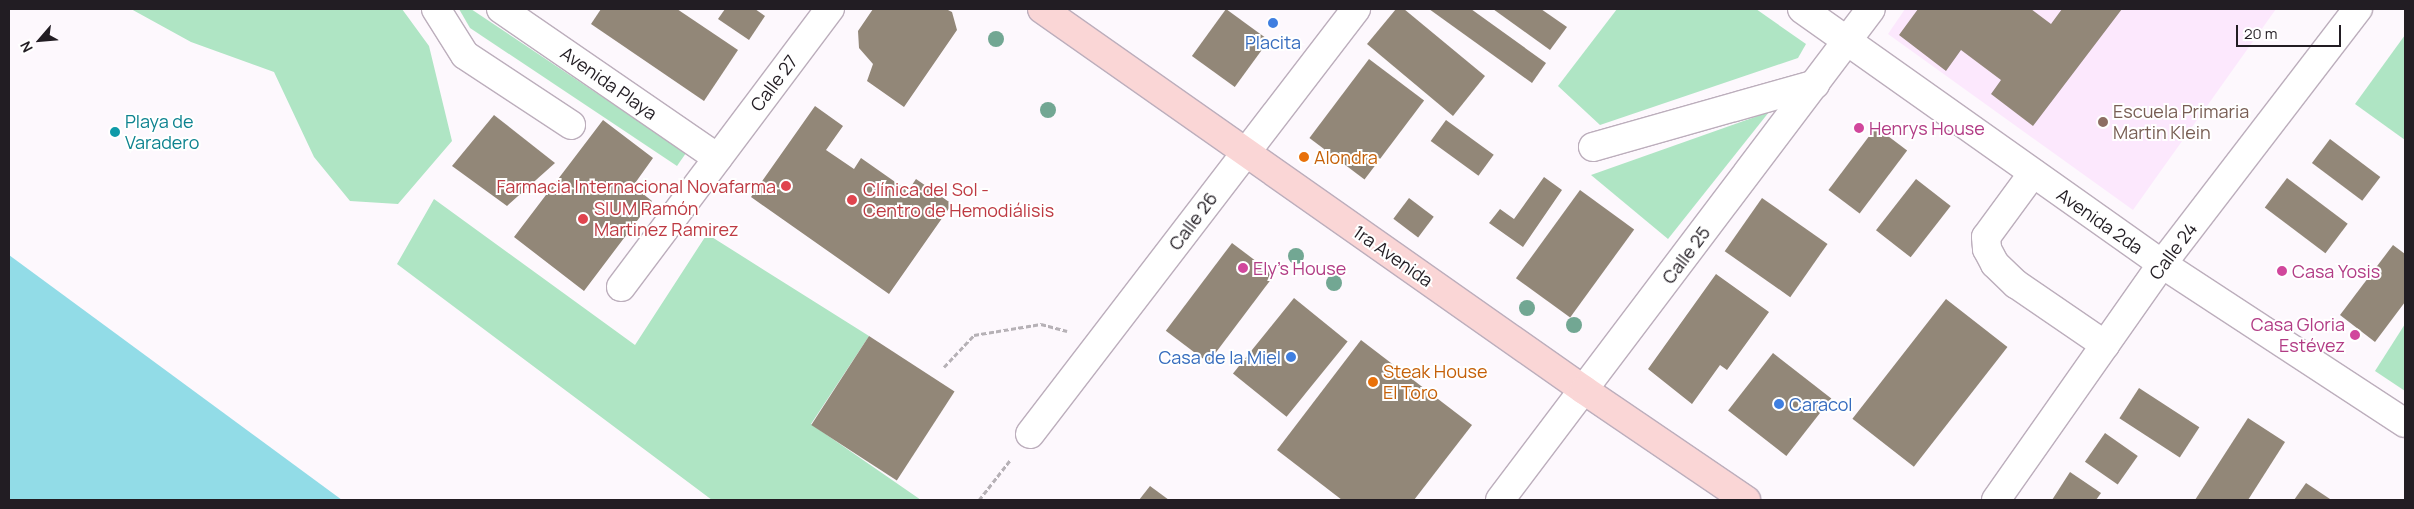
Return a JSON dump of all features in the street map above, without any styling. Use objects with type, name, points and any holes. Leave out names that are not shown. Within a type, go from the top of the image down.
[{"type":"main road","name":"1ra Avenida","points":[[1042,9],[1584,390],[1746,500]]},
{"type":"street","points":[[436,9],[465,55],[571,125]]},
{"type":"street","name":"Avenida Playa","points":[[501,9],[718,158]]},
{"type":"street","name":"Calle 27","points":[[621,287],[830,9]]},
{"type":"street","name":"Calle 26","points":[[1030,434],[1356,9]]},
{"type":"street","name":"Avenida 2da","points":[[1802,9],[2162,264],[2405,423]]},
{"type":"street","name":"Calle 25","points":[[1500,500],[1871,9]]},
{"type":"street","name":"Calle 24","points":[[1996,500],[2162,264],[2358,9]]},
{"type":"street","points":[[1593,147],[1815,84]]},
{"type":"street","points":[[2033,173],[1986,236],[1987,248],[1995,264],[2016,284],[2105,345]]},
{"type":"path","points":[[944,368],[974,335],[1041,324],[1101,342]]},
{"type":"path","points":[[979,500],[1030,434]]},
{"type":"shaded area","name":"Escuela Primaria Martin Klein","points":[[1905,9],[2276,9],[2133,210],[1888,34]]},
{"type":"green space","points":[[131,9],[402,9],[429,46],[452,141],[398,204],[350,201],[314,157],[274,72],[191,42]]},
{"type":"green space","points":[[459,9],[471,9],[686,153],[677,166],[470,28]]},
{"type":"green space","points":[[1617,9],[1756,9],[1806,44],[1798,58],[1600,125],[1558,86]]},
{"type":"green space","points":[[2405,35],[2405,140],[2355,104]]},
{"type":"green space","points":[[1769,112],[1668,239],[1591,175]]},
{"type":"green space","points":[[434,199],[635,345],[707,234],[869,336],[811,424],[921,500],[712,500],[397,264]]},
{"type":"green space","points":[[2405,324],[2405,391],[2375,371]]},
{"type":"water","points":[[9,255],[342,500],[9,500]]},
{"type":"building","points":[[601,9],[677,9],[738,50],[704,101],[591,24]]},
{"type":"building","points":[[725,9],[755,9],[765,16],[749,40],[718,19]]},
{"type":"building","points":[[873,9],[946,9],[952,12],[957,30],[904,107],[867,81],[873,64],[859,48],[858,31]]},
{"type":"building","points":[[1226,9],[1269,40],[1235,87],[1192,56]]},
{"type":"building","points":[[1396,9],[1404,9],[1485,76],[1453,116],[1367,44]]},
{"type":"building","points":[[1429,9],[1471,9],[1546,63],[1532,83]]},
{"type":"building","points":[[1493,9],[1541,9],[1567,27],[1550,50]]},
{"type":"building","points":[[1918,9],[2031,9],[2051,24],[2062,9],[2122,9],[2033,126],[1991,94],[2001,80],[1961,50],[1946,71],[1899,35]]},
{"type":"building","points":[[1369,59],[1424,101],[1365,180],[1309,138]]},
{"type":"building","name":"Clínica del Sol - Centro de Hemodiálisis","points":[[815,106],[843,126],[826,150],[854,169],[861,158],[908,191],[916,179],[952,204],[889,294],[751,197]]},
{"type":"building","points":[[494,115],[555,163],[507,206],[452,166]]},
{"type":"building","name":"SIUM Ramón Martinez Ramirez","points":[[603,120],[653,158],[633,186],[652,201],[584,291],[514,237]]},
{"type":"building","points":[[1446,120],[1494,155],[1478,176],[1431,141]]},
{"type":"building","points":[[1876,127],[1907,150],[1860,214],[1828,190]]},
{"type":"building","points":[[2330,139],[2380,177],[2362,201],[2312,163]]},
{"type":"building","points":[[1544,177],[1562,190],[1523,247],[1489,223],[1500,209],[1514,219]]},
{"type":"building","points":[[2287,178],[2348,224],[2325,253],[2265,208]]},
{"type":"building","points":[[1916,179],[1951,206],[1911,257],[1876,230]]},
{"type":"building","points":[[1580,190],[1634,229],[1570,318],[1516,278]]},
{"type":"building","points":[[1409,198],[1434,217],[1418,237],[1393,219]]},
{"type":"building","points":[[1762,198],[1828,244],[1790,297],[1725,251]]},
{"type":"building","points":[[1232,243],[1274,275],[1208,363],[1166,331]]},
{"type":"building","points":[[2393,245],[2405,254],[2405,302],[2375,342],[2340,315]]},
{"type":"building","points":[[1716,274],[1769,312],[1727,370],[1720,365],[1692,404],[1648,369]]},
{"type":"building","name":"Casa de la Miel","points":[[1294,298],[1348,341],[1287,417],[1233,373]]},
{"type":"building","points":[[1946,299],[2007,347],[1914,467],[1852,419]]},
{"type":"building","points":[[869,336],[955,392],[897,480],[811,425]]},
{"type":"building","name":"Steak House El Toro","points":[[1361,340],[1472,425],[1414,500],[1342,500],[1277,450]]},
{"type":"building","name":"Caracol","points":[[1773,353],[1831,399],[1786,456],[1728,411]]},
{"type":"building","points":[[2139,388],[2199,427],[2180,457],[2119,418]]},
{"type":"building","points":[[2248,418],[2285,442],[2248,500],[2195,500]]},
{"type":"building","points":[[2105,433],[2138,456],[2118,485],[2085,462]]},
{"type":"building","points":[[2070,472],[2101,493],[2096,500],[2052,500]]},
{"type":"building","points":[[2306,483],[2330,499],[2294,500]]},
{"type":"building","points":[[1150,486],[1169,500],[1139,500]]},
{"type":"place","name":"Placita","points":[[1273,23]]},
{"type":"place","name":"Escuela Primaria Martin Klein","points":[[2103,122]]},
{"type":"place","name":"Henrys House","points":[[1859,128]]},
{"type":"place","name":"Playa de Varadero","points":[[115,132]]},
{"type":"place","name":"Alondra","points":[[1304,157]]},
{"type":"place","name":"Farmacia Internacional Novafarma","points":[[786,186]]},
{"type":"place","name":"Clínica del Sol - Centro de Hemodiálisis","points":[[852,200]]},
{"type":"place","name":"SIUM Ramón Martinez Ramirez","points":[[583,219]]},
{"type":"place","name":"Ely's House","points":[[1243,268]]},
{"type":"place","name":"Casa Yosis","points":[[2282,271]]},
{"type":"place","name":"Casa Gloria Estévez","points":[[2355,335]]},
{"type":"place","name":"Casa de la Miel","points":[[1291,357]]},
{"type":"place","name":"Steak House El Toro","points":[[1373,382]]},
{"type":"place","name":"Caracol","points":[[1779,404]]}]
